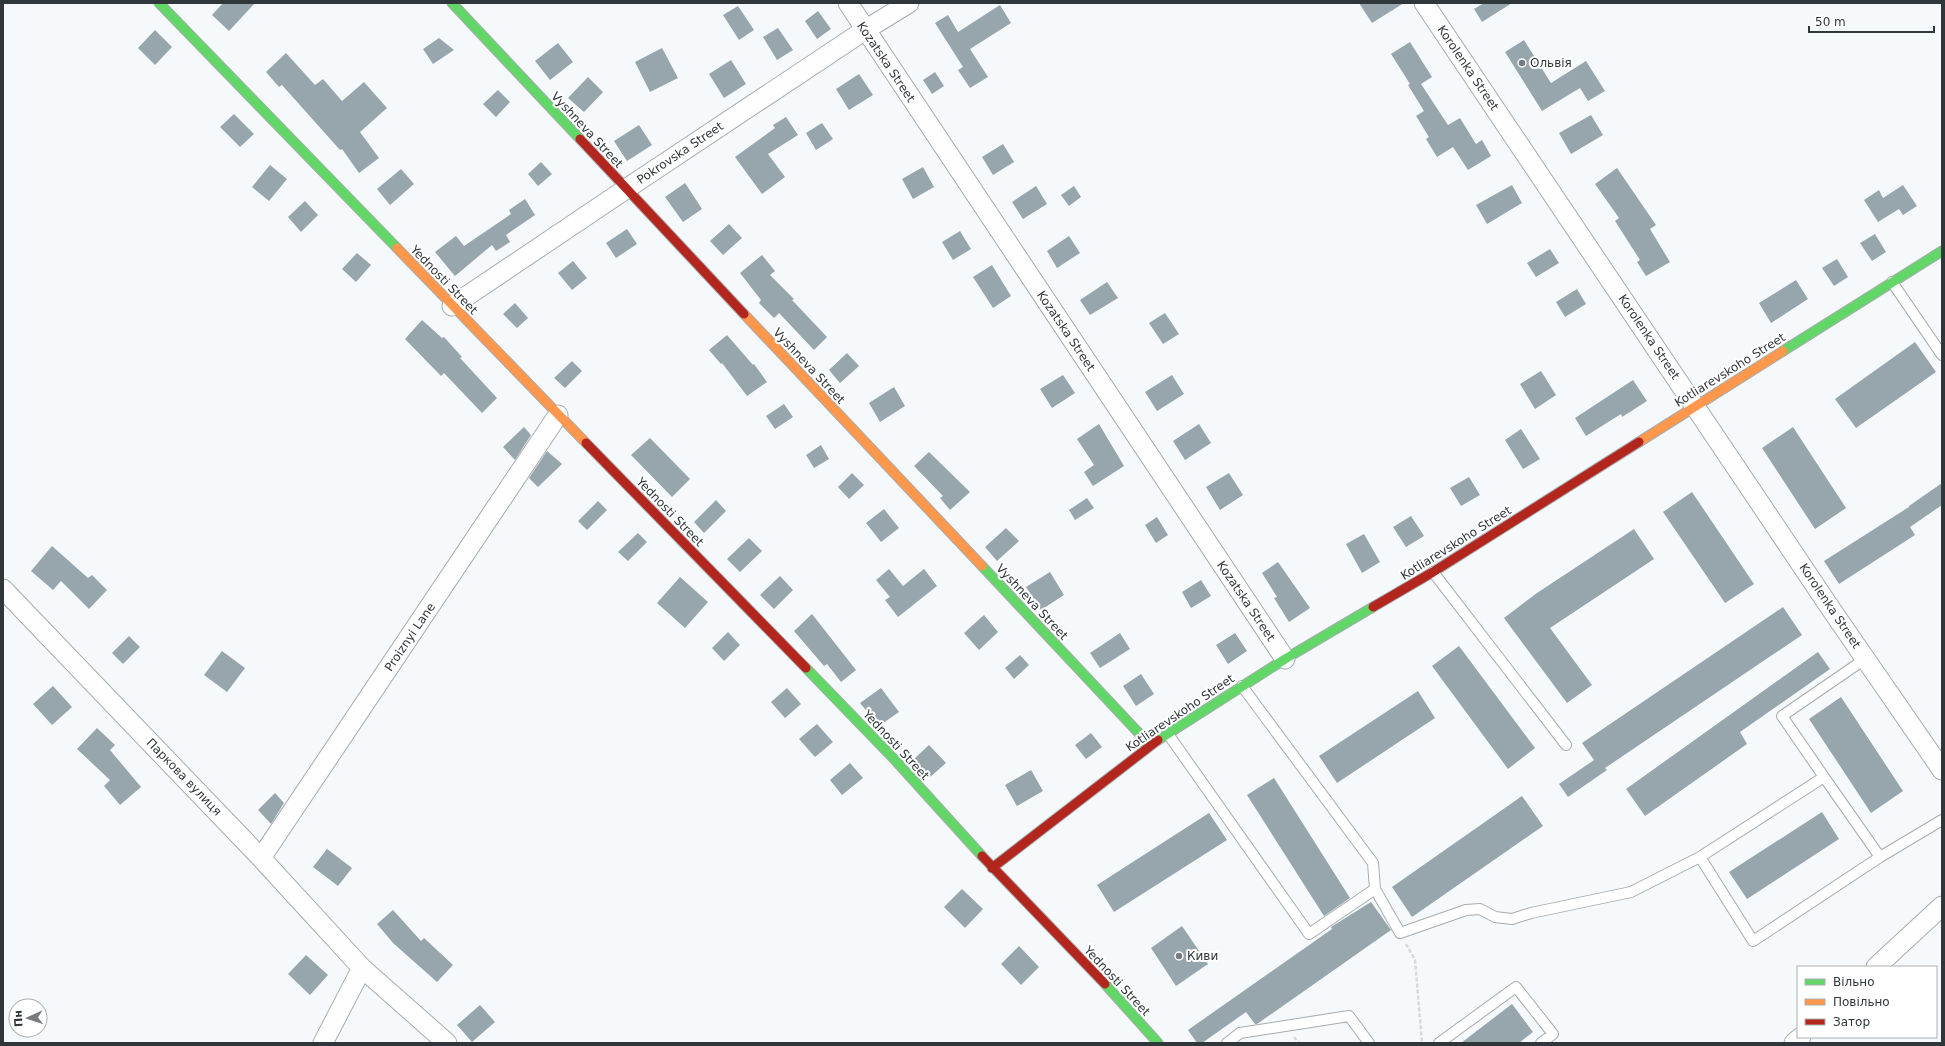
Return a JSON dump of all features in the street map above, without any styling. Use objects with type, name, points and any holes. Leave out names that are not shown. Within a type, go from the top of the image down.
[{"type":"street","name":"Yednosti Street","points":[[159,3],[895,760],[992,868],[1094,972],[1158,1043]]},
{"type":"street","name":"Vyshneva Street","points":[[452,3],[1150,745]]},
{"type":"street","name":"Kozatska Street","points":[[848,3],[1285,659]]},
{"type":"street","name":"Pokrovska Street","points":[[452,306],[865,30],[909,3]]},
{"type":"street","name":"Korolenka Street","points":[[1424,3],[1865,659],[1942,770]]},
{"type":"street","name":"Kotliarevskoho Street","points":[[992,868],[1150,745],[1285,659],[1433,572],[1942,251]]},
{"type":"street","name":"Proiznyi Lane","points":[[261,858],[558,415]]},
{"type":"street","name":"Паркова вулиця","points":[[3,589],[261,858],[362,968],[447,1043]]},
{"type":"street","points":[[1877,966],[1942,906]]},
{"type":"street","points":[[323,1043],[362,968]]},
{"type":"lane","points":[[1892,282],[1942,355]]},
{"type":"lane","points":[[1433,572],[1566,745]]},
{"type":"lane","points":[[1865,659],[1782,716],[1880,857]]},
{"type":"lane","points":[[1242,686],[1373,863],[1375,888],[1400,933],[1466,910],[1480,909],[1495,917],[1512,919],[1531,913],[1631,892],[1700,857],[1824,777]]},
{"type":"lane","points":[[1168,734],[1309,934],[1375,888]]},
{"type":"lane","points":[[1700,857],[1752,941],[1880,857],[1942,820]]},
{"type":"lane","points":[[1439,1043],[1516,987],[1553,1034],[1541,1043]]},
{"type":"lane","points":[[1227,1043],[1240,1033],[1349,1016],[1369,1043]]},
{"type":"path","points":[[1400,933],[1415,960],[1422,1043]]},
{"type":"building","points":[[223,3],[255,3],[229,31],[212,15]]},
{"type":"building","points":[[1359,3],[1404,3],[1372,23]]},
{"type":"building","points":[[1484,3],[1512,3],[1482,22],[1474,9]]},
{"type":"building","points":[[1000,5],[1011,23],[970,49],[988,77],[970,88],[958,70],[963,67],[935,23],[948,15],[958,32]]},
{"type":"building","points":[[738,6],[754,30],[739,40],[723,15]]},
{"type":"building","points":[[818,11],[831,29],[817,39],[805,21]]},
{"type":"building","points":[[778,28],[793,50],[777,60],[763,37]]},
{"type":"building","points":[[155,30],[172,47],[155,65],[138,48]]},
{"type":"building","points":[[439,38],[454,50],[433,64],[423,49]]},
{"type":"building","points":[[1524,40],[1551,83],[1586,61],[1605,91],[1588,101],[1580,88],[1542,111],[1505,52]]},
{"type":"building","points":[[1410,42],[1432,77],[1421,84],[1448,125],[1460,118],[1476,144],[1482,140],[1491,156],[1468,170],[1453,147],[1437,157],[1426,139],[1429,137],[1416,116],[1424,111],[1408,85],[1410,84],[1391,54]]},
{"type":"building","points":[[558,43],[573,62],[550,80],[535,61]]},
{"type":"building","points":[[662,48],[678,78],[650,92],[635,62]]},
{"type":"building","points":[[286,53],[315,85],[323,79],[342,101],[364,82],[387,108],[360,132],[379,158],[359,173],[342,149],[340,150],[282,85],[279,87],[266,72]]},
{"type":"building","points":[[731,60],[746,84],[724,98],[709,74]]},
{"type":"building","points":[[935,72],[944,86],[932,94],[923,80]]},
{"type":"building","points":[[859,74],[873,95],[849,110],[836,89]]},
{"type":"building","points":[[588,77],[603,92],[584,112],[568,98]]},
{"type":"building","points":[[498,90],[510,102],[496,117],[483,104]]},
{"type":"building","points":[[234,114],[254,134],[240,147],[220,127]]},
{"type":"building","points":[[1591,115],[1603,135],[1571,154],[1559,133]]},
{"type":"building","points":[[786,117],[798,135],[768,154],[785,177],[762,194],[735,157],[775,128],[773,125]]},
{"type":"building","points":[[822,123],[833,139],[816,150],[806,133]]},
{"type":"building","points":[[639,125],[652,145],[627,161],[614,141]]},
{"type":"building","points":[[1003,144],[1014,162],[993,175],[982,157]]},
{"type":"building","points":[[541,162],[552,174],[538,186],[528,174]]},
{"type":"building","points":[[270,165],[287,179],[269,201],[252,187]]},
{"type":"building","points":[[923,167],[934,187],[913,199],[902,179]]},
{"type":"building","points":[[1617,168],[1656,225],[1650,229],[1670,262],[1646,276],[1637,262],[1640,260],[1615,221],[1619,218],[1595,184]]},
{"type":"building","points":[[401,169],[414,184],[390,205],[377,189]]},
{"type":"building","points":[[685,183],[702,209],[683,222],[665,197]]},
{"type":"building","points":[[1512,185],[1522,203],[1487,224],[1476,205]]},
{"type":"building","points":[[1903,185],[1917,206],[1903,215],[1899,209],[1878,222],[1864,200],[1879,190],[1883,198]]},
{"type":"building","points":[[1036,186],[1047,204],[1023,219],[1012,202]]},
{"type":"building","points":[[1074,186],[1081,197],[1069,206],[1061,195]]},
{"type":"building","points":[[525,199],[535,215],[506,235],[510,242],[496,251],[492,245],[455,276],[435,252],[456,236],[464,246],[511,214],[509,210]]},
{"type":"building","points":[[305,201],[318,215],[301,232],[288,217]]},
{"type":"building","points":[[729,224],[742,238],[723,255],[710,241]]},
{"type":"building","points":[[627,229],[637,244],[616,258],[606,243]]},
{"type":"building","points":[[960,231],[971,249],[953,260],[942,242]]},
{"type":"building","points":[[1875,234],[1886,252],[1872,261],[1860,243]]},
{"type":"building","points":[[1069,236],[1080,253],[1057,268],[1047,251]]},
{"type":"building","points":[[1550,249],[1559,263],[1536,277],[1527,263]]},
{"type":"building","points":[[357,253],[371,265],[356,282],[342,269]]},
{"type":"building","points":[[762,255],[775,271],[770,275],[794,299],[792,300],[827,337],[814,350],[779,313],[774,318],[759,303],[761,300],[740,273]]},
{"type":"building","points":[[1837,259],[1848,277],[1834,286],[1822,268]]},
{"type":"building","points":[[573,261],[587,278],[572,290],[558,273]]},
{"type":"building","points":[[992,265],[1011,296],[993,308],[973,277]]},
{"type":"building","points":[[1796,280],[1808,299],[1771,323],[1759,303]]},
{"type":"building","points":[[1107,282],[1118,298],[1090,315],[1080,300]]},
{"type":"building","points":[[1577,289],[1586,304],[1565,317],[1556,302]]},
{"type":"building","points":[[515,303],[528,318],[517,328],[503,314]]},
{"type":"building","points":[[1165,313],[1179,334],[1163,344],[1149,323]]},
{"type":"building","points":[[422,320],[442,338],[444,337],[462,357],[460,358],[497,398],[482,413],[444,373],[441,376],[405,339]]},
{"type":"building","points":[[727,335],[753,365],[754,364],[767,382],[747,396],[722,363],[721,364],[709,350]]},
{"type":"building","points":[[1915,342],[1936,372],[1856,428],[1835,399]]},
{"type":"building","points":[[847,353],[859,366],[840,383],[829,370]]},
{"type":"building","points":[[572,361],[582,371],[565,388],[554,378]]},
{"type":"building","points":[[1541,371],[1556,395],[1535,409],[1520,384]]},
{"type":"building","points":[[1063,375],[1075,393],[1052,408],[1040,389]]},
{"type":"building","points":[[1172,375],[1184,394],[1157,411],[1145,392]]},
{"type":"building","points":[[1633,380],[1647,401],[1622,417],[1621,414],[1586,436],[1575,418]]},
{"type":"building","points":[[894,387],[905,406],[880,422],[869,403]]},
{"type":"building","points":[[784,404],[793,417],[775,429],[766,416]]},
{"type":"building","points":[[1099,424],[1124,466],[1093,486],[1084,472],[1094,465],[1077,439]]},
{"type":"building","points":[[1199,424],[1211,443],[1185,460],[1173,441]]},
{"type":"building","points":[[524,427],[531,435],[515,460],[503,447]]},
{"type":"building","points":[[1793,427],[1846,508],[1815,529],[1762,448]]},
{"type":"building","points":[[1521,429],[1540,459],[1523,469],[1505,440]]},
{"type":"building","points":[[650,438],[690,479],[672,497],[631,455]]},
{"type":"building","points":[[821,445],[829,459],[814,468],[806,455]]},
{"type":"building","points":[[547,451],[562,464],[538,487],[529,478]]},
{"type":"building","points":[[929,452],[970,492],[950,510],[940,498],[943,496],[914,466]]},
{"type":"building","points":[[852,473],[864,485],[849,499],[838,487]]},
{"type":"building","points":[[1229,473],[1243,495],[1220,510],[1206,487]]},
{"type":"building","points":[[1469,477],[1480,495],[1461,506],[1450,488]]},
{"type":"building","points":[[1942,483],[1942,505],[1910,527],[1915,535],[1839,584],[1824,561],[1909,507]]},
{"type":"building","points":[[1692,492],[1754,584],[1725,603],[1663,512]]},
{"type":"building","points":[[1087,498],[1094,508],[1075,520],[1069,510]]},
{"type":"building","points":[[716,500],[726,511],[704,533],[694,522]]},
{"type":"building","points":[[598,501],[607,510],[587,530],[578,521]]},
{"type":"building","points":[[884,509],[899,528],[881,542],[866,523]]},
{"type":"building","points":[[1411,516],[1424,536],[1406,547],[1393,527]]},
{"type":"building","points":[[1157,517],[1168,535],[1156,543],[1145,525]]},
{"type":"building","points":[[1006,528],[1019,541],[997,561],[985,547]]},
{"type":"building","points":[[1634,529],[1654,559],[1550,628],[1592,685],[1567,703],[1504,618],[1537,593]]},
{"type":"building","points":[[638,533],[647,542],[628,561],[618,552]]},
{"type":"building","points":[[1364,534],[1380,562],[1362,573],[1346,544]]},
{"type":"building","points":[[749,538],[762,551],[740,572],[727,559]]},
{"type":"building","points":[[52,546],[88,578],[92,575],[107,590],[89,609],[61,581],[53,590],[31,571]]},
{"type":"building","points":[[1278,562],[1310,608],[1289,622],[1274,598],[1277,597],[1262,573]]},
{"type":"building","points":[[889,569],[903,586],[924,569],[937,586],[898,617],[885,600],[890,597],[876,580]]},
{"type":"building","points":[[1050,572],[1064,595],[1041,610],[1026,587]]},
{"type":"building","points":[[780,576],[793,590],[774,609],[760,595]]},
{"type":"building","points":[[680,577],[708,602],[685,628],[657,603]]},
{"type":"building","points":[[1201,580],[1211,596],[1191,608],[1182,592]]},
{"type":"building","points":[[1783,607],[1802,635],[1605,768],[1607,770],[1568,797],[1559,784],[1594,760],[1582,743]]},
{"type":"building","points":[[812,614],[856,670],[841,682],[827,664],[824,666],[794,631]]},
{"type":"building","points":[[984,615],[998,632],[979,650],[964,633]]},
{"type":"building","points":[[728,632],[740,645],[724,661],[712,648]]},
{"type":"building","points":[[1120,633],[1130,649],[1100,668],[1090,653]]},
{"type":"building","points":[[1235,633],[1247,651],[1228,664],[1216,645]]},
{"type":"building","points":[[129,636],[140,647],[123,664],[112,653]]},
{"type":"building","points":[[1459,646],[1535,748],[1508,769],[1432,666]]},
{"type":"building","points":[[222,651],[245,668],[227,692],[204,675]]},
{"type":"building","points":[[1818,652],[1830,669],[1740,732],[1747,744],[1645,816],[1626,789]]},
{"type":"building","points":[[1020,655],[1029,665],[1014,679],[1005,668]]},
{"type":"building","points":[[1141,674],[1154,694],[1136,706],[1123,686]]},
{"type":"building","points":[[53,686],[72,707],[52,725],[33,704]]},
{"type":"building","points":[[787,688],[801,704],[785,718],[771,702]]},
{"type":"building","points":[[881,688],[899,712],[879,726],[860,703]]},
{"type":"building","points":[[1418,691],[1435,718],[1337,783],[1319,756]]},
{"type":"building","points":[[1841,697],[1903,791],[1871,813],[1809,719]]},
{"type":"building","points":[[817,724],[833,742],[815,757],[799,739]]},
{"type":"building","points":[[97,728],[115,745],[110,750],[141,787],[120,805],[104,786],[110,780],[77,749]]},
{"type":"building","points":[[1091,733],[1102,747],[1086,759],[1075,745]]},
{"type":"building","points":[[929,745],[946,763],[929,778],[913,760]]},
{"type":"building","points":[[850,763],[863,778],[842,795],[830,780]]},
{"type":"building","points":[[1031,770],[1043,791],[1017,806],[1005,785]]},
{"type":"building","points":[[1274,778],[1350,898],[1324,916],[1247,795]]},
{"type":"building","points":[[275,793],[284,803],[271,824],[258,810]]},
{"type":"building","points":[[1522,796],[1543,826],[1412,917],[1392,887]]},
{"type":"building","points":[[1822,812],[1839,839],[1747,899],[1729,872]]},
{"type":"building","points":[[1209,813],[1227,840],[1114,912],[1097,885]]},
{"type":"building","points":[[327,849],[352,868],[338,886],[313,867]]},
{"type":"building","points":[[962,889],[983,909],[965,928],[944,907]]},
{"type":"building","points":[[1371,902],[1391,930],[1257,1024],[1255,1024],[1246,1012],[1202,1043],[1197,1043],[1188,1030],[1332,929],[1331,927]]},
{"type":"building","points":[[393,910],[421,941],[424,938],[453,965],[437,982],[393,943],[377,924]]},
{"type":"building","name":"Киви","points":[[1182,926],[1208,964],[1176,986],[1151,948]]},
{"type":"building","points":[[1019,946],[1039,967],[1021,985],[1001,964]]},
{"type":"building","points":[[306,955],[328,975],[310,995],[288,974]]},
{"type":"building","points":[[1512,1004],[1533,1032],[1519,1043],[1461,1043]]},
{"type":"building","points":[[480,1005],[495,1022],[472,1042],[457,1025]]},
{"type":"traffic: fast","points":[[159,3],[397,248]]},
{"type":"traffic: fast","points":[[452,3],[580,139]]},
{"type":"traffic: fast","points":[[1783,351],[1942,251]]},
{"type":"traffic: fast","points":[[982,566],[1150,745]]},
{"type":"traffic: fast","points":[[1158,740],[1285,659],[1373,607]]},
{"type":"traffic: fast","points":[[806,668],[895,760],[982,856]]},
{"type":"traffic: fast","points":[[1105,984],[1158,1043]]},
{"type":"traffic: slow","points":[[397,248],[586,443]]},
{"type":"traffic: slow","points":[[744,314],[982,566]]},
{"type":"traffic: slow","points":[[1639,442],[1783,351]]},
{"type":"traffic: jam","points":[[580,139],[744,314]]},
{"type":"traffic: jam","points":[[1373,607],[1433,572],[1639,442]]},
{"type":"traffic: jam","points":[[586,443],[806,668]]},
{"type":"traffic: jam","points":[[992,868],[1158,740]]},
{"type":"traffic: jam","points":[[982,856],[1105,984]]},
{"type":"place","name":"Ольвія","points":[[1522,63]]},
{"type":"place","name":"Киви","points":[[1179,956]]}]
